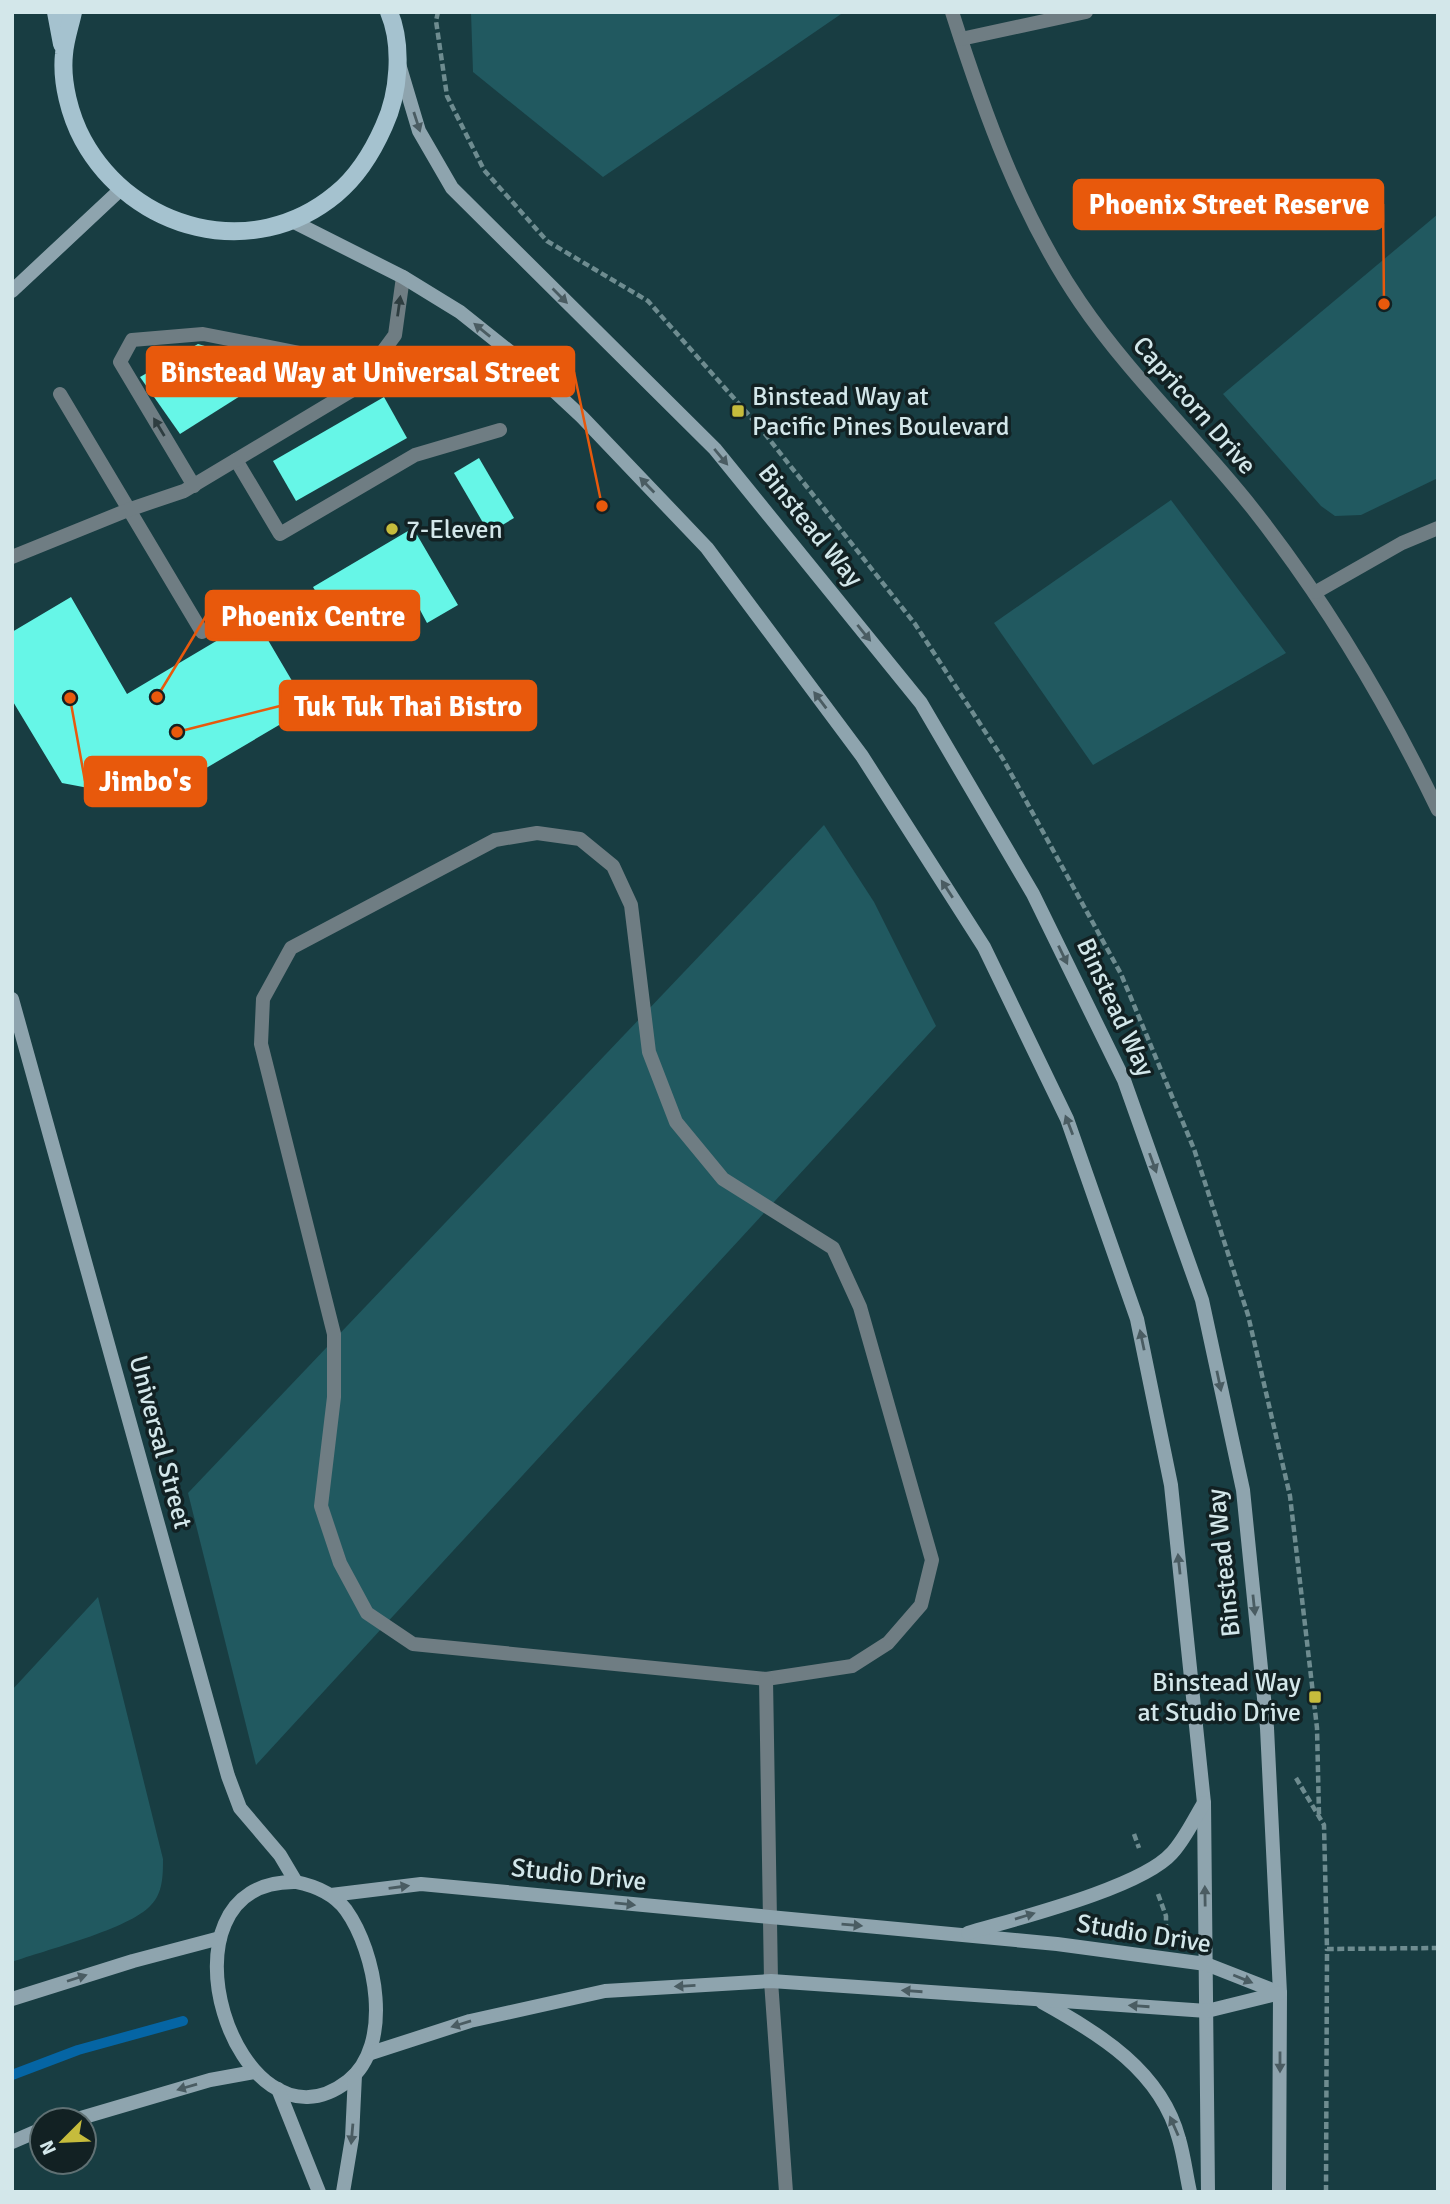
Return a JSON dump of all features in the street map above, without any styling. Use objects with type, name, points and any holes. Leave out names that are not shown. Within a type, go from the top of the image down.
[{"type":"main road","points":[[57,12],[64,55],[66,92],[77,129],[95,162],[120,190],[158,215],[202,229],[247,231],[292,220],[336,195],[371,156],[392,108],[397,57],[391,14]]},
{"type":"main road","points":[[64,55],[74,12]]},
{"type":"main road","name":"Binstead Way","points":[[397,57],[419,131],[452,188],[715,449],[921,702],[1033,894],[1124,1080],[1202,1300],[1243,1490],[1267,1728],[1280,1993],[1279,2192]]},
{"type":"main road","points":[[12,291],[120,190]]},
{"type":"main road","name":"Binstead Way","points":[[292,220],[403,277],[460,312],[524,363],[582,417],[707,548],[862,756],[984,947],[1067,1119],[1138,1319],[1171,1485],[1203,1803],[1208,2192]]},
{"type":"main road","name":"Universal Street","points":[[12,999],[228,1776],[240,1808],[279,1855],[296,1882]]},
{"type":"main road","points":[[960,1936],[1071,1902],[1159,1865],[1173,1852],[1203,1803]]},
{"type":"main road","points":[[296,1882],[331,1895],[346,1910],[368,1957],[376,2015],[376,2037],[370,2053],[355,2075],[327,2092],[308,2095],[278,2090],[254,2072],[231,2035],[218,1986],[220,1938],[230,1914],[241,1901],[271,1884],[296,1882]]},
{"type":"main road","name":"Studio Drive","points":[[331,1895],[421,1884],[1057,1944],[1206,1965],[1280,1993]]},
{"type":"main road","points":[[12,1999],[133,1961],[220,1938]]},
{"type":"main road","points":[[370,2053],[470,2021],[605,1991],[771,1981],[1207,2011],[1280,1993]]},
{"type":"main road","points":[[1037,1999],[1098,2033],[1142,2072],[1160,2094],[1179,2137],[1190,2192]]},
{"type":"main road","points":[[98,2113],[210,2080],[254,2072]]},
{"type":"main road","points":[[344,2192],[352,2138],[355,2075]]},
{"type":"main road","points":[[278,2090],[319,2192]]},
{"type":"street","name":"Capricorn Drive","points":[[952,12],[989,122],[1012,177],[1078,300],[1130,371],[1251,506],[1316,592],[1386,705],[1438,810]]},
{"type":"street","points":[[961,39],[1086,12]]},
{"type":"street","points":[[14,555],[194,485],[356,388],[395,335],[403,277]]},
{"type":"street","points":[[194,485],[120,362],[132,340],[202,334],[300,353],[356,388]]},
{"type":"street","points":[[60,394],[202,632]]},
{"type":"street","points":[[236,460],[281,534],[415,455],[500,430]]},
{"type":"street","points":[[1316,592],[1402,543],[1438,528]]},
{"type":"street","points":[[537,833],[580,839],[613,866],[631,905],[649,1052],[676,1122],[723,1179],[833,1248],[860,1307],[932,1560],[921,1605],[888,1643],[852,1666],[766,1679],[413,1644],[367,1613],[340,1563],[321,1506],[334,1397],[334,1334],[261,1044],[263,999],[291,948],[495,840],[537,833]]},
{"type":"street","points":[[766,1679],[771,1981],[786,2192]]},
{"type":"path","points":[[438,12],[436,21],[447,96],[484,170],[547,241],[648,301],[771,441],[915,624],[1003,759],[1121,974],[1194,1149],[1248,1315],[1290,1496],[1317,1728],[1327,1949],[1326,2192]]},
{"type":"path","points":[[1156,1888],[1167,1916],[1166,1939]]},
{"type":"path","points":[[1327,1949],[1438,1948]]},
{"type":"shaded area","points":[[471,12],[844,12],[603,177],[473,72]]},
{"type":"shaded area","points":[[1438,214],[1438,478],[1361,515],[1335,516],[1321,506],[1223,394]]},
{"type":"shaded area","points":[[1171,500],[1286,653],[1093,765],[994,623]]},
{"type":"shaded area","points":[[824,825],[874,902],[936,1026],[256,1765],[188,1493]]},
{"type":"shaded area","points":[[98,1597],[163,1859],[162,1884],[151,1905],[125,1922],[12,1962],[12,1690]]},
{"type":"building","points":[[198,344],[283,369],[180,434],[140,377]]},
{"type":"building","points":[[384,397],[407,438],[296,501],[273,461]]},
{"type":"building","points":[[479,458],[514,518],[489,533],[454,473]]},
{"type":"building","points":[[413,528],[458,605],[427,623],[419,608],[369,638],[364,629],[345,641],[313,587]]},
{"type":"building","points":[[71,597],[127,694],[255,618],[308,708],[152,800],[62,783],[12,700],[12,632]]},
{"type":"waterway","points":[[12,2075],[78,2050],[183,2021]]},
{"type":"place","name":"Phoenix Street Reserve","points":[[1384,304]]},
{"type":"place","name":"Binstead Way at Pacific Pines Boulevard","points":[[738,411]]},
{"type":"place","name":"Binstead Way at Universal Street","points":[[602,506]]},
{"type":"place","name":"7-Eleven","points":[[392,529]]},
{"type":"place","name":"Phoenix Centre","points":[[157,697]]},
{"type":"place","name":"Jimbo's","points":[[70,698]]},
{"type":"place","name":"Tuk Tuk Thai Bistro","points":[[177,732]]},
{"type":"place","name":"Binstead Way at Studio Drive","points":[[1315,1697]]}]
